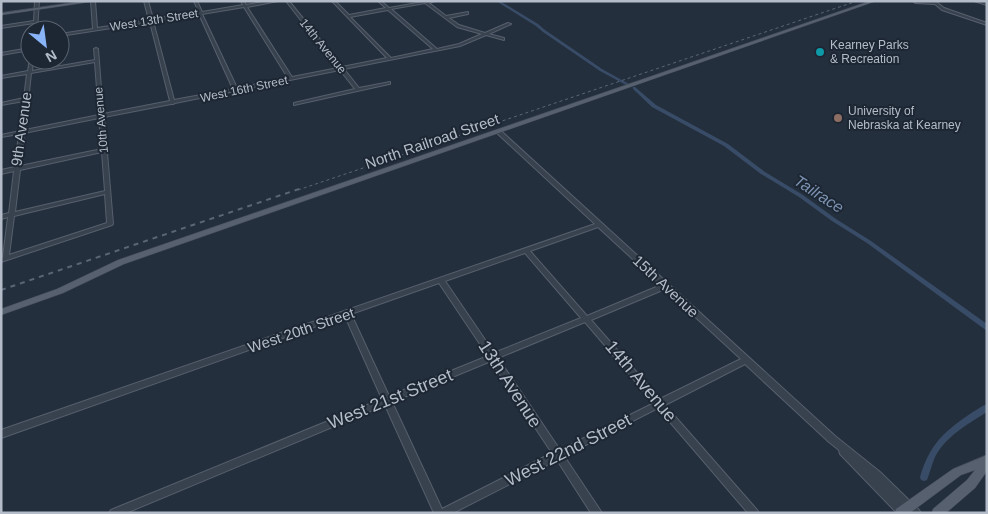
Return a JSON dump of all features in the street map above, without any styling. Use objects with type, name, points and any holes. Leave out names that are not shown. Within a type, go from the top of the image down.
[{"type":"main road","points":[[1,14],[94,1]]},
{"type":"main road","name":"North Railroad Street","points":[[1,312],[54,293],[121,262],[874,1]]},
{"type":"main road","points":[[906,511],[957,472],[987,461]]},
{"type":"main road","points":[[937,513],[971,484],[987,461]]},
{"type":"street","points":[[36,20],[37,1]]},
{"type":"street","points":[[94,1],[95,29]]},
{"type":"street","points":[[146,1],[173,103]]},
{"type":"street","points":[[195,1],[236,90]]},
{"type":"street","points":[[242,1],[291,79]]},
{"type":"street","name":"West 13th Street","points":[[70,33],[277,1]]},
{"type":"street","name":"14th Avenue","points":[[287,1],[358,90]]},
{"type":"street","points":[[333,1],[390,59]]},
{"type":"street","points":[[379,1],[435,50]]},
{"type":"street","points":[[348,16],[434,1]]},
{"type":"street","points":[[975,1],[987,4]]},
{"type":"street","points":[[425,2],[464,29],[503,39]]},
{"type":"street","points":[[916,2],[934,2],[954,13],[987,24]]},
{"type":"street","points":[[446,17],[467,14]]},
{"type":"street","points":[[1,27],[20,24]]},
{"type":"street","name":"West 16th Street","points":[[1,136],[435,50],[470,42],[509,24]]},
{"type":"street","name":"10th Avenue","points":[[4,259],[110,224],[96,49]]},
{"type":"street","points":[[1,54],[20,51]]},
{"type":"street","points":[[1,77],[96,61]]},
{"type":"street","name":"9th Avenue","points":[[4,259],[20,132],[30,72]]},
{"type":"street","points":[[296,104],[389,83]]},
{"type":"street","points":[[1,104],[25,99]]},
{"type":"street","name":"15th Avenue","points":[[499,132],[832,439],[871,482],[906,511]]},
{"type":"street","points":[[1,172],[103,150]]},
{"type":"street","points":[[1,217],[107,192]]},
{"type":"street","name":"West 20th Street","points":[[1,434],[600,224]]},
{"type":"street","name":"14th Avenue","points":[[526,250],[587,318],[754,513]]},
{"type":"street","name":"13th Avenue","points":[[441,280],[557,456],[597,513]]},
{"type":"street","name":"West 21st Street","points":[[114,513],[666,286]]},
{"type":"street","points":[[347,314],[388,400],[438,513]]},
{"type":"street","name":"West 22nd Street","points":[[442,513],[746,360]]},
{"type":"waterway","name":"Tailrace","points":[[497,1],[537,25],[601,70],[627,84]]},
{"type":"waterway","name":"Tailrace","points":[[634,88],[654,106],[726,145],[763,173],[869,242],[987,328]]},
{"type":"waterway","name":"Tailrace","points":[[924,477],[933,453],[947,436],[987,407]]},
{"type":"railway","points":[[298,190],[857,1]]},
{"type":"railway","points":[[1,290],[302,188]]},
{"type":"place","name":"Kearney Parks & Recreation","points":[[820,52]]},
{"type":"place","name":"University of Nebraska at Kearney","points":[[838,118]]}]
